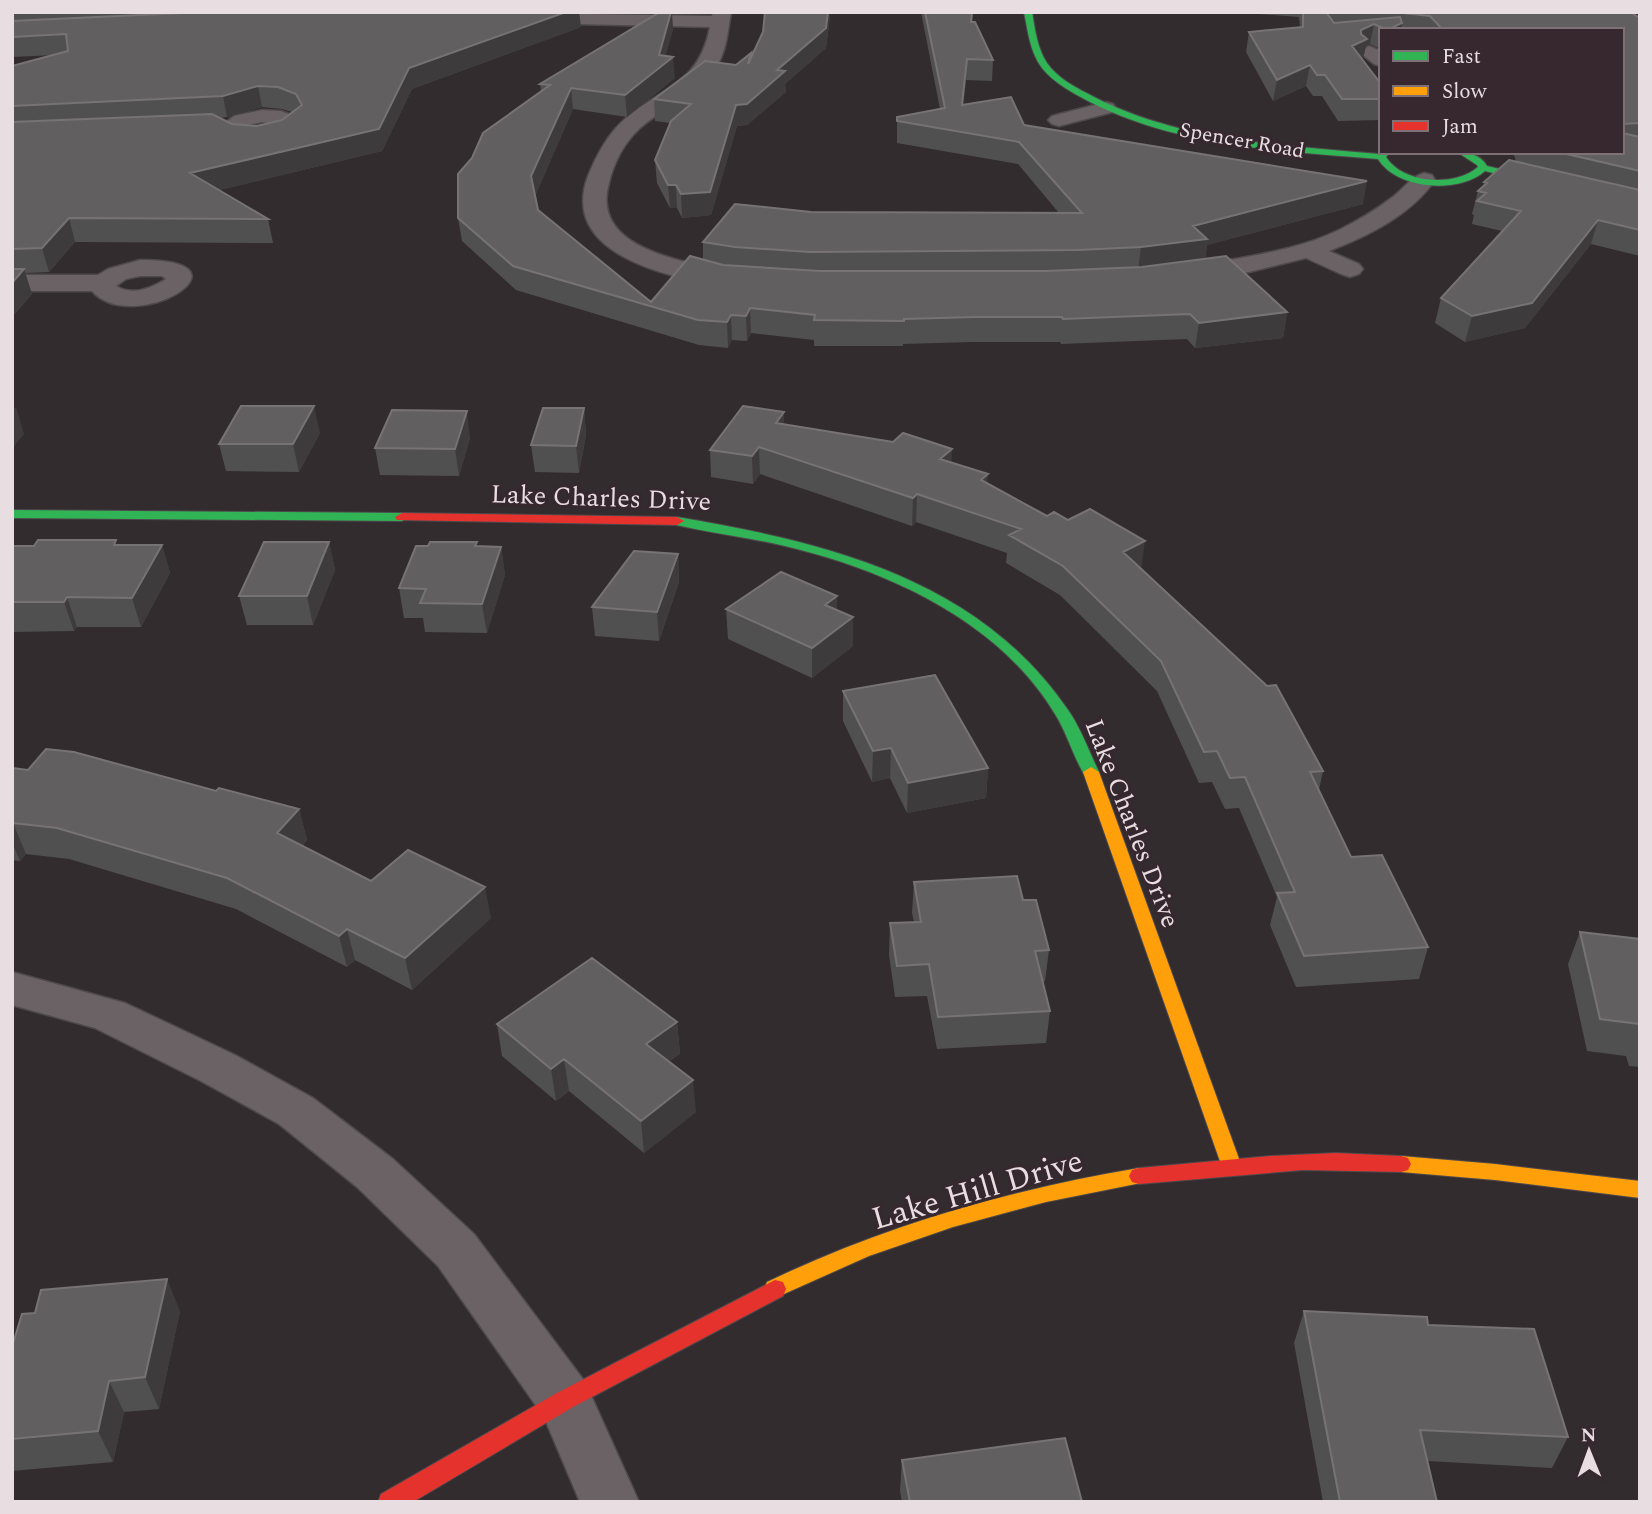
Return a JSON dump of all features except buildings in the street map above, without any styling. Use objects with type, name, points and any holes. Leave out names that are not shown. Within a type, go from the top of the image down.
[{"type":"street","name":"Spencer Road","points":[[1028,12],[1043,64],[1070,88],[1106,108],[1195,134],[1245,143],[1383,155]]},
{"type":"street","points":[[507,18],[721,17],[714,51],[707,65],[624,132],[608,152],[593,199],[596,217],[605,231],[622,245],[652,260],[684,270],[747,281]]},
{"type":"street","points":[[1059,120],[1106,108]]},
{"type":"street","points":[[204,126],[229,126]]},
{"type":"street","points":[[1465,154],[1475,159],[1483,168],[1640,205]]},
{"type":"street","points":[[1383,155],[1387,167],[1397,173],[1424,180],[1458,181],[1479,174],[1483,168]]},
{"type":"street","points":[[1159,279],[1228,269],[1307,250],[1367,225],[1409,197],[1424,180]]},
{"type":"street","points":[[1307,250],[1350,269]]},
{"type":"street","points":[[12,283],[104,283]]},
{"type":"street","name":"Lake Charles Drive","points":[[12,514],[667,519],[742,529],[812,546],[877,568],[937,596],[1013,653],[1053,696],[1080,741],[1232,1167]]},
{"type":"street","points":[[12,988],[108,1015],[218,1068],[296,1111],[375,1173],[456,1250],[565,1400],[610,1502]]},
{"type":"street","name":"Lake Hill Drive","points":[[390,1502],[565,1400],[812,1270],[919,1229],[1031,1197],[1137,1175],[1232,1167],[1368,1161],[1495,1172],[1640,1190]]},
{"type":"traffic: fast","points":[[1028,12],[1035,45],[1046,68],[1070,87],[1114,111],[1150,124],[1226,141],[1381,157]]},
{"type":"traffic: fast","points":[[1384,154],[1381,157],[1387,166],[1398,174],[1429,182],[1462,180],[1475,175],[1483,168],[1481,163],[1465,154]]},
{"type":"traffic: fast","points":[[1483,168],[1640,205]]},
{"type":"traffic: fast","points":[[12,514],[402,517]]},
{"type":"traffic: fast","points":[[677,521],[803,546],[864,566],[923,591],[976,623],[1023,663],[1062,712],[1091,772]]},
{"type":"traffic: slow","points":[[1091,772],[1232,1167]]},
{"type":"traffic: slow","points":[[1401,1164],[1495,1172],[1640,1190]]},
{"type":"traffic: slow","points":[[775,1289],[862,1250],[953,1218],[1046,1194],[1139,1176]]},
{"type":"traffic: jam","points":[[402,517],[677,521]]},
{"type":"traffic: jam","points":[[1139,1176],[1303,1162],[1401,1164]]},
{"type":"traffic: jam","points":[[390,1502],[565,1400],[775,1289]]}]
